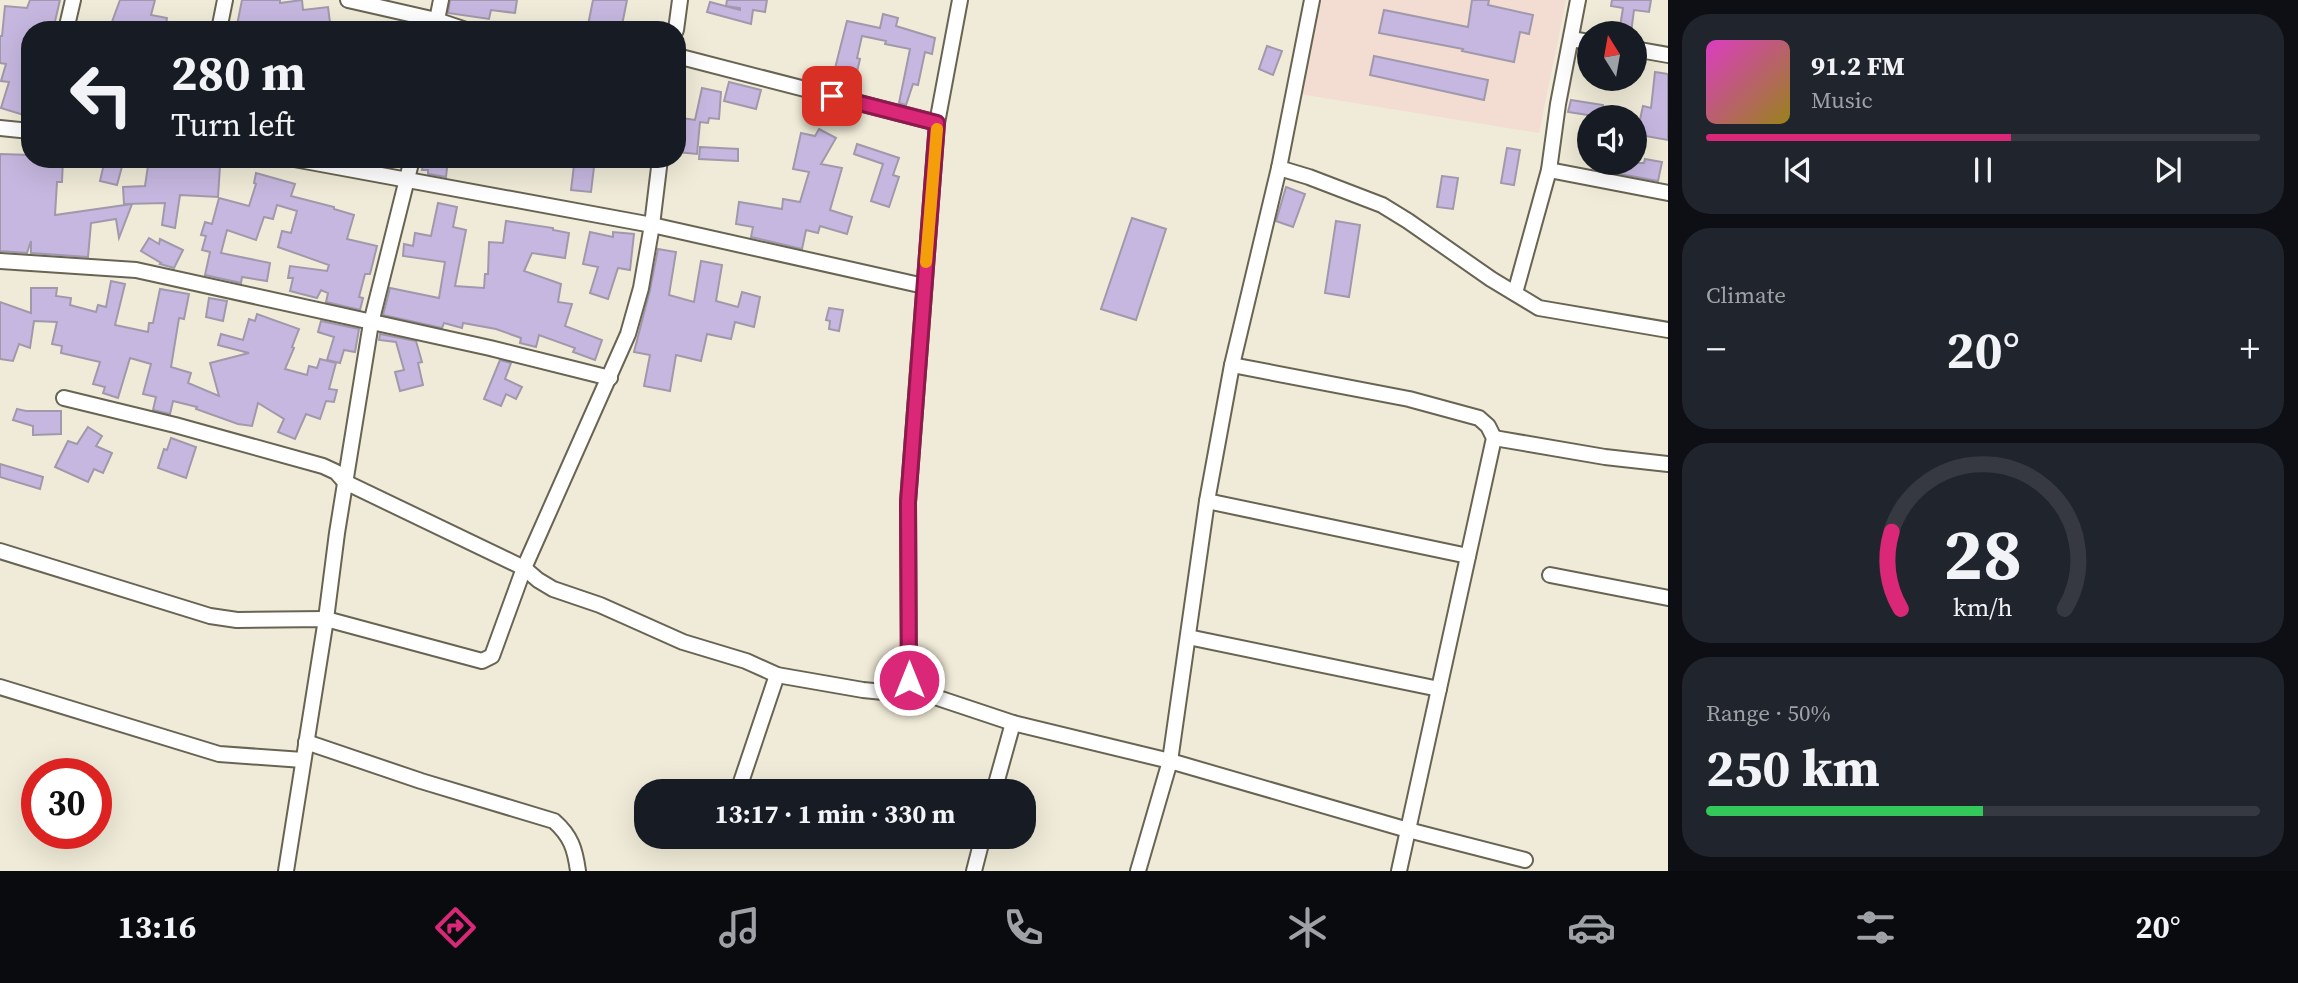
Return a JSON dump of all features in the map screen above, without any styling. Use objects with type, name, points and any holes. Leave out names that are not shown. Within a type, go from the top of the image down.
[{"type":"street","points":[[68,21],[73,0]]},
{"type":"street","points":[[221,21],[225,0]]},
{"type":"street","points":[[348,0],[422,21]]},
{"type":"street","points":[[437,21],[440,0]]},
{"type":"street","points":[[677,21],[680,0]]},
{"type":"street","points":[[909,695],[908,502],[937,123],[960,0]]},
{"type":"street","points":[[1138,871],[1170,761],[1207,500],[1232,365],[1279,168],[1312,0]]},
{"type":"street","points":[[1515,293],[1549,170],[1558,104],[1578,0]]},
{"type":"street","points":[[1571,39],[1577,40]]},
{"type":"street","points":[[1647,51],[1668,55]]},
{"type":"street","points":[[686,58],[937,123]]},
{"type":"street","points":[[0,128],[21,130]]},
{"type":"street","points":[[345,168],[652,225],[924,286]]},
{"type":"street","points":[[286,871],[371,323],[410,168]]},
{"type":"street","points":[[0,551],[210,616],[237,620],[326,619],[482,661],[492,656],[523,568],[628,334],[641,288],[659,168]]},
{"type":"street","points":[[1279,168],[1382,205],[1539,308],[1668,330]]},
{"type":"street","points":[[1549,170],[1668,193]]},
{"type":"street","points":[[0,261],[136,270],[490,348],[610,378]]},
{"type":"street","points":[[1232,365],[1409,400],[1479,418],[1488,426],[1494,438],[1399,871]]},
{"type":"street","points":[[64,398],[323,466],[336,472],[345,482],[523,568],[553,589],[600,605],[683,642],[746,661],[777,675],[935,697],[1013,723],[1170,761],[1408,830],[1525,860]]},
{"type":"street","points":[[1494,438],[1605,457],[1668,464]]},
{"type":"street","points":[[1207,500],[1468,556]]},
{"type":"street","points":[[1550,575],[1667,593]]},
{"type":"street","points":[[1188,637],[1438,689]]},
{"type":"street","points":[[742,779],[777,675]]},
{"type":"street","points":[[0,687],[219,754],[303,760]]},
{"type":"street","points":[[997,779],[1013,723]]},
{"type":"street","points":[[306,742],[421,781],[554,821],[567,833],[578,871]]},
{"type":"street","points":[[974,871],[980,849]]},
{"type":"shaded area","points":[[1314,0],[1566,0],[1539,133],[1294,93]]},
{"type":"building","points":[[30,0],[60,0],[55,21],[21,21],[21,114],[1,108],[9,82],[1,81],[6,64],[0,63],[0,36],[5,6],[27,8]]},
{"type":"building","points":[[120,0],[155,0],[151,15],[167,18],[166,21],[112,21]]},
{"type":"building","points":[[242,0],[280,0],[280,3],[302,0],[303,10],[328,7],[330,21],[238,21]]},
{"type":"building","points":[[450,0],[517,0],[515,13],[491,10],[489,19],[448,13]]},
{"type":"building","points":[[593,0],[627,0],[623,21],[589,21]]},
{"type":"building","points":[[727,0],[767,0],[765,12],[753,10],[751,24],[707,12],[710,2],[740,10],[726,6]]},
{"type":"building","points":[[1472,0],[1489,0],[1488,5],[1533,15],[1529,34],[1520,32],[1514,62],[1379,33],[1384,10],[1468,27]]},
{"type":"building","points":[[1612,0],[1651,0],[1649,12],[1634,10],[1633,21],[1621,21],[1623,8],[1611,6]]},
{"type":"building","points":[[883,14],[898,18],[896,26],[935,38],[932,54],[925,52],[918,85],[913,84],[906,105],[899,103],[910,49],[885,44],[886,41],[862,36],[853,89],[831,84],[847,21],[880,28]]},
{"type":"building","points":[[1267,46],[1282,51],[1273,75],[1259,69]]},
{"type":"building","points":[[1374,56],[1488,80],[1484,100],[1370,75]]},
{"type":"building","points":[[1655,72],[1668,74],[1668,140],[1647,136],[1647,107],[1651,108]]},
{"type":"building","points":[[729,82],[761,90],[756,109],[724,101]]},
{"type":"building","points":[[702,88],[721,92],[719,119],[709,118],[708,123],[700,122],[697,154],[686,153],[686,119],[695,120]]},
{"type":"building","points":[[1571,100],[1603,105],[1577,105],[1577,113],[1568,112]]},
{"type":"building","points":[[819,129],[836,138],[821,164],[842,168],[830,210],[852,217],[847,234],[820,226],[818,233],[806,230],[802,249],[751,237],[753,227],[736,224],[739,202],[782,209],[783,199],[800,202],[809,172],[793,169],[801,133],[815,136]]},
{"type":"building","points":[[857,144],[899,158],[893,175],[899,177],[889,207],[871,201],[883,164],[854,154]]},
{"type":"building","points":[[700,147],[738,149],[738,161],[699,159]]},
{"type":"building","points":[[1507,148],[1520,150],[1514,185],[1501,183]]},
{"type":"building","points":[[0,154],[21,155],[21,168],[63,168],[62,182],[57,182],[55,215],[132,204],[119,238],[116,219],[91,223],[88,257],[31,253],[31,241],[27,253],[0,251]]},
{"type":"building","points":[[1647,159],[1662,162],[1658,181],[1626,175],[1647,175]]},
{"type":"building","points":[[103,168],[122,168],[117,185],[100,181]]},
{"type":"building","points":[[148,168],[220,168],[218,197],[180,195],[175,228],[162,225],[165,203],[124,204],[123,187],[145,186]]},
{"type":"building","points":[[447,168],[446,177],[428,174],[428,170],[422,170]]},
{"type":"building","points":[[574,168],[594,168],[591,192],[571,190]]},
{"type":"building","points":[[256,173],[295,184],[291,196],[354,215],[347,239],[377,246],[370,274],[365,274],[359,297],[363,298],[360,310],[326,302],[328,293],[321,290],[317,298],[290,291],[293,278],[288,278],[290,266],[327,271],[329,265],[278,247],[282,231],[291,233],[297,211],[277,205],[273,219],[264,217],[256,240],[227,230],[221,253],[270,263],[267,281],[242,277],[241,283],[205,275],[210,252],[202,250],[206,236],[201,235],[205,222],[212,224],[219,198],[249,206],[256,184]]},
{"type":"building","points":[[1442,176],[1458,178],[1453,209],[1437,207]]},
{"type":"building","points":[[1286,187],[1305,194],[1293,227],[1276,221]]},
{"type":"building","points":[[438,203],[457,207],[453,227],[466,230],[455,286],[484,288],[485,274],[488,274],[489,242],[503,243],[506,221],[569,233],[565,258],[532,253],[524,271],[561,284],[558,302],[572,304],[565,326],[602,340],[595,360],[573,352],[575,348],[539,335],[536,347],[520,343],[521,338],[496,329],[463,323],[462,328],[444,323],[442,328],[383,315],[390,288],[439,298],[445,262],[403,256],[404,244],[413,246],[415,233],[431,236]]},
{"type":"building","points":[[1132,218],[1166,229],[1136,320],[1101,309]]},
{"type":"building","points":[[1336,221],[1360,225],[1349,297],[1325,293]]},
{"type":"building","points":[[590,232],[613,237],[613,232],[634,234],[630,270],[618,268],[608,299],[590,293],[598,267],[583,264]]},
{"type":"building","points":[[149,238],[159,244],[160,239],[183,250],[174,268],[160,264],[141,251]]},
{"type":"building","points":[[658,249],[676,252],[669,295],[694,302],[701,261],[722,265],[716,301],[738,307],[742,292],[760,297],[754,327],[735,322],[731,339],[707,334],[701,361],[676,355],[670,391],[644,386],[650,355],[634,352]]},
{"type":"building","points":[[111,281],[125,284],[115,325],[148,332],[149,323],[153,323],[160,289],[189,294],[184,319],[179,318],[171,367],[191,373],[188,383],[219,396],[210,363],[249,353],[218,345],[221,334],[243,340],[249,319],[255,321],[257,314],[299,329],[285,369],[307,375],[309,366],[317,368],[320,359],[336,363],[329,389],[337,390],[334,402],[326,401],[320,419],[306,414],[295,439],[278,432],[284,419],[258,403],[252,426],[238,424],[196,409],[197,407],[173,401],[170,414],[153,410],[156,397],[143,394],[151,364],[130,358],[118,398],[103,393],[105,387],[93,384],[100,362],[61,353],[62,346],[52,344],[57,322],[34,321],[30,348],[19,344],[13,361],[0,359],[0,302],[31,313],[31,288],[57,288],[56,296],[71,298],[70,305],[96,312],[98,305],[106,307]]},
{"type":"building","points":[[209,298],[227,301],[223,321],[206,317]]},
{"type":"building","points":[[829,308],[843,310],[839,331],[829,329],[830,321],[826,320]]},
{"type":"building","points":[[321,321],[359,329],[355,352],[344,350],[340,363],[327,360],[334,337],[318,332]]},
{"type":"building","points":[[380,334],[416,341],[422,362],[418,363],[423,385],[400,391],[395,372],[404,370],[396,342],[379,340]]},
{"type":"building","points":[[500,360],[511,363],[505,379],[522,387],[516,399],[506,394],[501,406],[484,399]]},
{"type":"building","points":[[17,409],[61,411],[61,434],[33,435],[33,426],[13,420]]},
{"type":"building","points":[[88,427],[102,436],[96,446],[112,453],[103,473],[94,469],[88,482],[55,467],[68,441],[77,444]]},
{"type":"building","points":[[171,438],[196,447],[186,478],[158,468]]},
{"type":"building","points":[[0,464],[43,477],[40,489],[0,477]]},
{"type":"slow traffic","points":[[926,262],[937,129]]},
{"type":"route","points":[[832,96],[937,123],[908,502],[909,680]]}]
